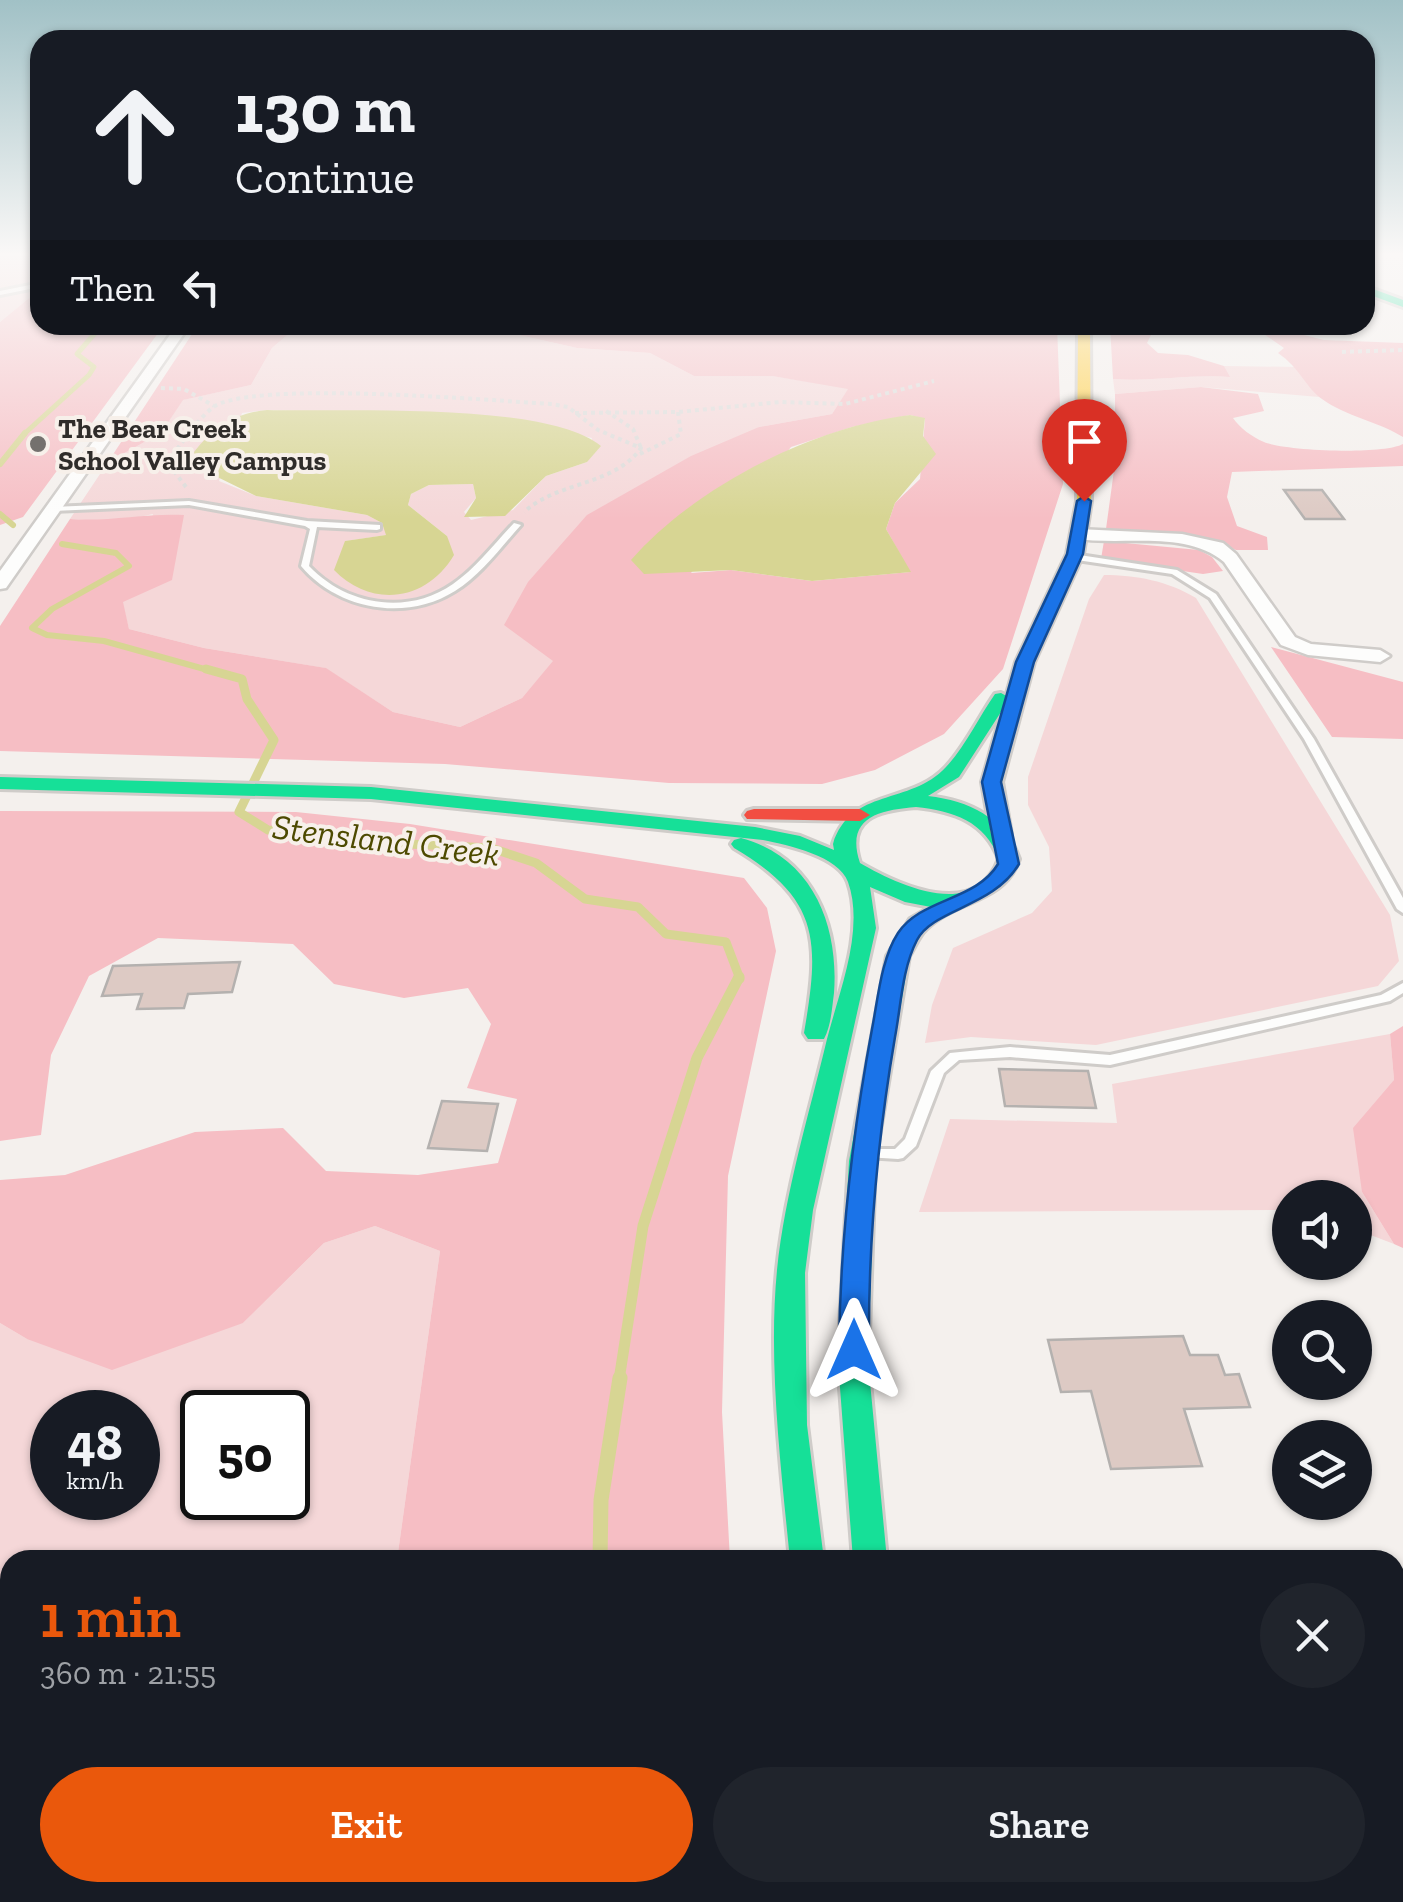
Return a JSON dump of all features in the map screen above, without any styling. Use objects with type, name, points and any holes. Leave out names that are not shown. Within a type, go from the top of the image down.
[{"type":"main road","points":[[0,784],[312,790],[502,804],[790,817],[860,815],[929,794],[956,774],[1025,662],[1076,546],[1084,501],[1084,342]]},
{"type":"main road","points":[[868,1550],[859,1491],[854,1271],[863,1153],[886,1014],[907,936],[921,922],[1000,879],[1008,864],[992,782],[1025,662]]},
{"type":"main road","points":[[907,801],[962,808],[1001,834]]},
{"type":"main road","points":[[502,804],[779,837],[827,854],[889,893],[913,899],[962,898]]},
{"type":"main road","points":[[502,804],[566,819],[742,844],[785,865],[800,880],[814,900],[827,964],[801,1114],[800,1210]]},
{"type":"main road","points":[[806,1550],[792,1426],[791,1273],[800,1210],[865,928],[855,874],[843,856],[841,841],[847,827],[860,815]]},
{"type":"street","points":[[0,584],[172,342]]},
{"type":"street","points":[[1076,546],[1182,540],[1216,547],[1230,558],[1288,641],[1308,649],[1380,656]]},
{"type":"lane","points":[[53,509],[190,503],[307,524],[376,527]]},
{"type":"lane","points":[[307,524],[314,528],[305,566],[316,582],[357,601],[385,604],[436,598],[456,586],[517,525]]},
{"type":"lane","points":[[1076,546],[1174,572],[1214,596],[1308,739],[1403,909]]},
{"type":"lane","points":[[863,1153],[898,1154],[911,1142],[938,1071],[955,1056],[1010,1052],[1110,1060],[1367,1002],[1403,987]]},
{"type":"path","points":[[1342,352],[1403,350]]},
{"type":"path","points":[[574,414],[678,412],[780,402],[845,404],[934,381]]},
{"type":"path","points":[[136,392],[184,389],[214,406]]},
{"type":"path","points":[[190,503],[185,483],[167,462],[214,406],[257,396],[362,395],[552,404],[568,407],[594,423],[598,430],[641,448]]},
{"type":"path","points":[[606,411],[633,429],[641,448],[639,455]]},
{"type":"path","points":[[517,525],[537,496],[581,483],[681,434],[678,412]]},
{"type":"shaded area","name":"The Bear Creek School Valley Campus","points":[[0,342],[152,342],[23,517],[0,525]]},
{"type":"shaded area","points":[[187,342],[279,342],[251,385],[183,400],[161,433],[108,462]]},
{"type":"shaded area","points":[[279,342],[549,342],[577,348],[650,353],[694,376],[772,376],[849,388],[832,414],[759,427],[522,698],[460,727],[393,712],[325,668],[204,648],[129,629],[122,602],[153,514],[116,522],[70,519],[108,462],[161,433],[182,400],[251,385]],"holes":[[[267,410],[497,417],[592,438],[587,462],[546,476],[513,510],[471,520],[464,512],[476,498],[473,484],[429,485],[411,494],[408,505],[447,536],[345,541],[387,535],[382,523],[367,515],[256,496],[219,481],[242,413]]]},
{"type":"shaded area","points":[[549,342],[1058,342],[1063,484],[1003,669],[944,734],[875,770],[822,784],[669,783],[445,764],[0,751],[0,626],[70,519],[184,515],[172,580],[123,602],[129,629],[204,648],[326,668],[393,712],[460,727],[522,698],[553,661],[504,625],[528,582],[587,515],[691,456],[759,427],[832,414],[848,389],[772,376],[694,376],[650,353],[577,348]],"holes":[[[910,415],[925,419],[920,479],[895,503],[886,529],[910,572],[812,581],[731,570],[691,573],[791,447],[852,427]]]},
{"type":"shaded area","points":[[1111,342],[1148,342],[1158,353],[1188,355],[1224,366],[1230,377],[1143,380],[1113,379]]},
{"type":"shaded area","points":[[1275,342],[1403,343],[1403,437],[1317,395],[1278,353],[1284,348]]},
{"type":"shaded area","points":[[1224,366],[1299,367],[1319,397],[1201,387],[1115,394],[1113,379],[1229,377]]},
{"type":"shaded area","points":[[1201,387],[1258,394],[1264,411],[1233,418],[1264,442],[1334,450],[1376,450],[1403,444],[1403,466],[1232,472],[1227,497],[1237,526],[1267,537],[1268,550],[1236,550],[1205,537],[1106,529],[1115,463],[1115,394]]},
{"type":"shaded area","points":[[267,410],[491,415],[574,432],[601,446],[587,462],[546,476],[505,516],[464,517],[476,498],[473,484],[429,485],[411,494],[408,505],[447,536],[454,555],[429,582],[414,590],[382,595],[365,591],[334,570],[345,541],[386,535],[382,523],[367,515],[256,496],[199,468],[194,452],[209,435],[235,418]]},
{"type":"shaded area","points":[[910,415],[925,418],[923,436],[936,454],[895,503],[886,529],[911,572],[812,581],[731,570],[644,574],[631,560],[688,508],[758,464],[835,432]]},
{"type":"shaded area","points":[[1104,541],[1199,550],[1212,557],[1223,571],[1203,574],[1101,559]]},
{"type":"shaded area","points":[[1104,575],[1152,580],[1196,598],[1390,915],[1399,961],[1378,986],[1096,1045],[971,1037],[925,1043],[932,1005],[953,948],[1032,913],[1052,891],[1049,847],[1028,805],[1028,777],[1089,599]]},
{"type":"shaded area","points":[[1271,647],[1403,682],[1403,739],[1332,737]]},
{"type":"shaded area","points":[[0,811],[296,812],[410,824],[744,878],[767,908],[776,951],[728,1176],[722,1412],[729,1550],[398,1550],[440,1251],[375,1226],[324,1243],[243,1323],[112,1370],[27,1339],[0,1323],[0,1180],[65,1175],[195,1132],[283,1128],[326,1171],[418,1175],[498,1163],[517,1099],[467,1088],[491,1024],[468,988],[404,998],[334,984],[293,944],[158,938],[89,976],[51,1055],[41,1135],[0,1141]]},
{"type":"shaded area","points":[[1403,1026],[1403,1248],[1394,1244],[1372,1208],[1372,1180],[1360,1180],[1353,1128],[1394,1080],[1390,1034]]},
{"type":"shaded area","points":[[1390,1034],[1394,1080],[1365,1180],[1272,1180],[1272,1210],[919,1212],[950,1119],[1117,1123],[1112,1084]]},
{"type":"shaded area","points":[[1372,1208],[1394,1244],[1372,1236]]},
{"type":"shaded area","points":[[375,1226],[440,1251],[398,1550],[0,1550],[0,1323],[27,1339],[243,1323],[324,1243]]},
{"type":"building","points":[[1284,490],[1322,490],[1344,519],[1305,519]]},
{"type":"building","points":[[240,962],[232,992],[188,994],[184,1008],[137,1009],[142,994],[102,996],[113,966]]},
{"type":"building","points":[[999,1069],[1088,1071],[1096,1108],[1005,1106]]},
{"type":"building","points":[[442,1101],[498,1104],[487,1151],[428,1148]]},
{"type":"building","points":[[1183,1336],[1190,1355],[1218,1355],[1225,1375],[1239,1374],[1250,1407],[1184,1409],[1202,1466],[1111,1469],[1091,1391],[1061,1392],[1048,1340]]},
{"type":"waterway","name":"Stensland Creek","points":[[24,434],[89,375],[94,367],[77,354],[88,342]]},
{"type":"waterway","name":"Stensland Creek","points":[[0,464],[24,434]]},
{"type":"waterway","name":"Stensland Creek","points":[[0,514],[13,525]]},
{"type":"waterway","name":"Stensland Creek","points":[[62,544],[116,553],[129,566],[52,609],[32,628],[47,635],[104,641],[215,672]]},
{"type":"waterway","name":"Stensland Creek","points":[[206,669],[242,679],[247,699],[274,740],[239,812],[268,830],[346,841],[491,848],[536,863],[585,899],[638,907],[666,934],[726,942],[740,979]]},
{"type":"waterway","name":"Stensland Creek","points":[[619,1380],[643,1226],[697,1058],[739,977]]},
{"type":"waterway","name":"Stensland Creek","points":[[600,1550],[601,1500],[620,1378]]},
{"type":"traffic: fast","points":[[907,801],[952,773],[1001,698]]},
{"type":"traffic: fast","points":[[0,783],[371,793],[755,833],[808,845],[835,858],[855,869],[874,881],[893,890],[934,901],[980,892],[995,883],[1009,859],[1002,839],[987,823],[966,811],[916,801],[891,803],[869,810],[852,822],[843,844],[852,872]]},
{"type":"traffic: fast","points":[[741,844],[793,880],[818,921],[824,971],[816,1033]]},
{"type":"traffic: fast","points":[[806,1550],[792,1425],[791,1273],[800,1210],[865,928],[858,875]]},
{"type":"traffic: fast","points":[[869,1550],[853,1361],[862,1161],[898,956],[918,924],[958,900]]},
{"type":"traffic: slow","points":[[1001,834],[992,782],[1025,662],[1075,554],[1084,501],[1084,342]]},
{"type":"traffic: jam","points":[[754,815],[860,815]]},
{"type":"place","name":"The Bear Creek School Valley Campus","points":[[38,444]]},
{"type":"route","points":[[854,1350],[854,1271],[864,1141],[894,976],[907,936],[921,922],[984,890],[1000,879],[1008,864],[992,782],[1025,662],[1075,554],[1084,501]]}]
